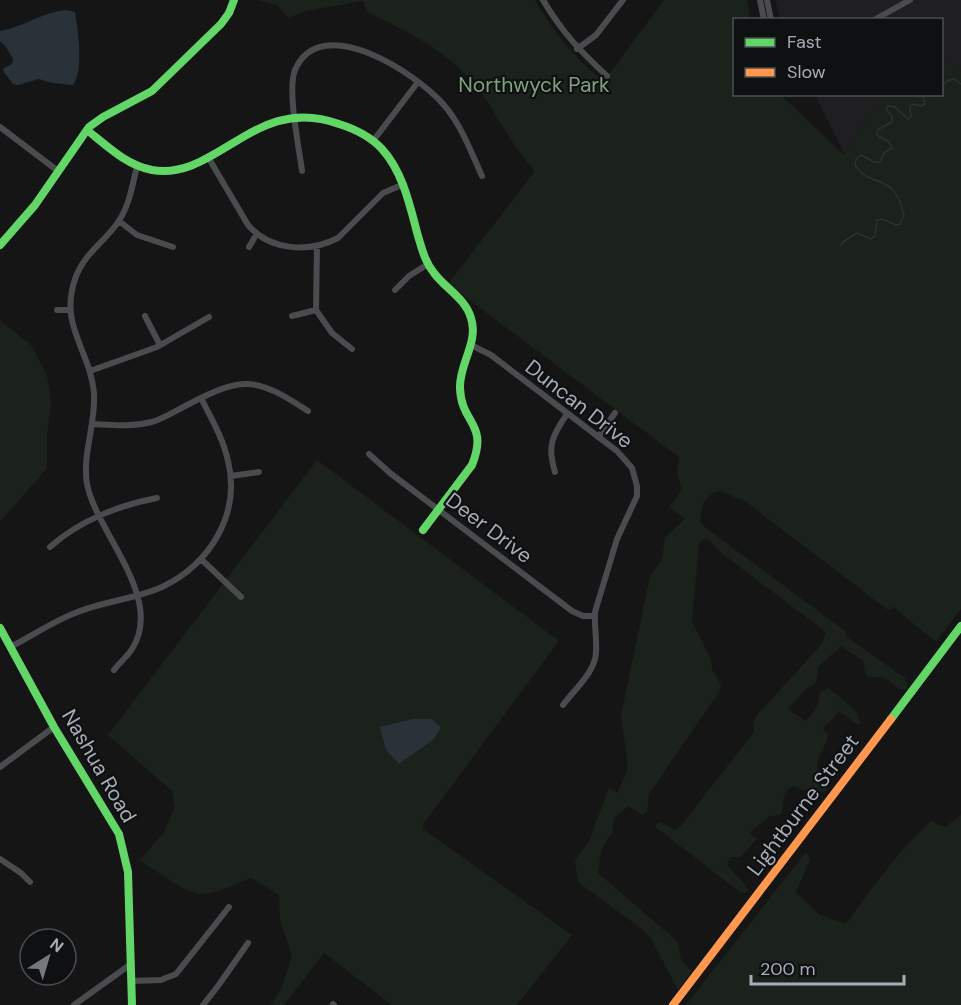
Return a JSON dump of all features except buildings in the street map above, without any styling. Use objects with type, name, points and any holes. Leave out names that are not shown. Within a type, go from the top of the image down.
[{"type":"street","points":[[0,245],[35,205],[87,130],[103,117],[152,91],[221,24],[234,0]]},
{"type":"street","points":[[543,0],[577,49],[607,76]]},
{"type":"street","points":[[577,49],[596,35],[623,0]]},
{"type":"street","points":[[760,0],[764,18]]},
{"type":"street","points":[[767,0],[771,18]]},
{"type":"street","points":[[878,18],[910,0]]},
{"type":"street","points":[[302,171],[293,92],[296,70],[313,50],[338,46],[361,50],[403,70],[442,102],[450,113],[482,176]]},
{"type":"street","points":[[373,141],[418,82]]},
{"type":"street","points":[[87,130],[122,158],[137,166],[152,170],[168,170],[188,166],[208,157],[259,128],[296,117],[316,117],[353,128],[373,141],[391,159],[404,184],[428,264],[436,278],[470,312],[473,333],[459,387],[462,402],[476,426],[479,446],[472,465],[423,530]]},
{"type":"street","points":[[0,127],[58,171]]},
{"type":"street","points":[[208,157],[238,211],[256,235],[279,245],[317,247],[338,238],[383,193],[404,184]]},
{"type":"street","points":[[114,670],[132,650],[138,634],[140,618],[136,595],[126,565],[90,497],[86,477],[94,401],[90,371],[74,335],[70,310],[72,289],[82,263],[119,221],[130,194],[137,166]]},
{"type":"street","points":[[119,221],[137,235],[173,247]]},
{"type":"street","points":[[249,247],[256,235]]},
{"type":"street","points":[[317,247],[316,310],[332,333],[352,349]]},
{"type":"street","points":[[395,290],[409,276],[428,264]]},
{"type":"street","points":[[57,310],[70,310]]},
{"type":"street","points":[[292,316],[316,310]]},
{"type":"street","points":[[145,316],[160,345]]},
{"type":"street","points":[[90,371],[160,345],[209,317]]},
{"type":"street","name":"Duncan Drive","points":[[471,345],[491,356],[626,460],[632,468],[637,486],[637,496],[613,549],[595,616],[597,653],[593,665],[563,705]]},
{"type":"street","points":[[92,424],[123,426],[142,424],[160,419],[223,388],[257,385],[272,388],[308,411]]},
{"type":"street","points":[[10,647],[74,613],[113,600],[148,592],[174,580],[201,559],[216,540],[230,500],[231,476],[225,449],[201,398]]},
{"type":"street","points":[[598,437],[615,413]]},
{"type":"street","points":[[555,472],[550,448],[556,430],[567,414]]},
{"type":"street","name":"Deer Drive","points":[[369,454],[390,473],[572,611],[583,616],[595,616]]},
{"type":"street","points":[[231,476],[259,472]]},
{"type":"street","points":[[50,548],[77,527],[99,516],[135,502],[157,498]]},
{"type":"street","points":[[201,559],[241,597]]},
{"type":"street","name":"Lightburne Street","points":[[673,1005],[961,626]]},
{"type":"street","name":"Nashua Road","points":[[0,628],[54,727],[117,830],[123,846],[128,872],[132,1005]]},
{"type":"street","points":[[0,766],[54,727]]},
{"type":"street","points":[[0,859],[30,882]]},
{"type":"street","points":[[131,981],[161,980],[176,974],[229,907]]},
{"type":"street","points":[[202,1005],[248,943]]},
{"type":"street","points":[[74,1005],[130,964]]},
{"type":"shaded area","points":[[775,0],[961,0],[961,73],[943,79],[943,18],[780,18]]},
{"type":"shaded area","points":[[66,10],[75,12],[79,39],[78,70],[73,85],[39,79],[18,85],[13,84],[3,71],[12,64],[13,59],[0,41],[0,31]]},
{"type":"shaded area","points":[[816,96],[922,96],[857,179]]},
{"type":"shaded area","points":[[413,719],[431,719],[441,727],[434,739],[399,764],[386,750],[380,727]]},
{"type":"green space","name":"Northwyck Park","points":[[257,0],[535,0],[565,44],[604,81],[664,0],[747,0],[750,18],[733,18],[733,96],[782,96],[844,155],[882,96],[943,96],[943,60],[961,69],[961,609],[936,642],[892,606],[892,609],[888,610],[746,502],[720,491],[706,499],[702,506],[700,522],[706,528],[845,631],[847,637],[905,678],[908,689],[898,687],[885,678],[869,677],[865,672],[863,661],[841,646],[817,668],[818,675],[815,684],[805,690],[788,709],[806,721],[816,708],[820,692],[829,688],[855,710],[861,723],[858,725],[839,711],[823,727],[828,736],[818,760],[817,769],[827,779],[829,786],[826,792],[802,790],[794,786],[784,795],[780,815],[770,816],[749,833],[757,839],[740,857],[731,857],[727,863],[748,890],[745,893],[740,892],[654,826],[661,822],[675,830],[680,827],[754,732],[753,724],[757,715],[822,644],[826,632],[720,552],[708,539],[703,539],[699,543],[692,622],[711,659],[712,669],[721,685],[719,692],[649,794],[647,812],[642,815],[629,806],[614,818],[612,832],[601,851],[598,873],[678,942],[681,960],[692,971],[678,990],[652,940],[643,930],[578,882],[575,861],[589,841],[609,788],[617,793],[628,768],[621,715],[650,576],[662,559],[665,538],[685,519],[669,507],[682,490],[677,473],[679,457],[448,284],[535,171],[519,152],[487,101],[469,78],[429,45],[367,12],[363,1],[305,11],[288,18],[277,5]]},
{"type":"green space","points":[[0,320],[32,346],[47,375],[51,401],[47,436],[47,468],[0,522]]},
{"type":"green space","points":[[317,460],[559,641],[424,823],[423,829],[572,935],[517,1005],[392,1005],[324,953],[284,1005],[271,1005],[282,987],[292,956],[280,920],[279,895],[251,878],[215,892],[196,893],[171,881],[140,860],[164,832],[175,807],[172,791],[108,735]]},
{"type":"green space","points":[[961,815],[961,1005],[686,1005],[806,852],[810,859],[796,892],[820,915],[846,924],[896,857],[931,821],[945,827]]},
{"type":"waterway","points":[[943,85],[954,79],[961,84]]},
{"type":"waterway","points":[[841,245],[857,233],[871,239],[875,236],[877,220],[882,219],[896,225],[900,224],[904,215],[896,194],[891,188],[859,170],[855,165],[856,159],[861,155],[874,162],[880,162],[884,153],[892,148],[889,142],[877,135],[877,130],[892,122],[892,116],[886,109],[888,106],[895,107],[908,119],[911,117],[910,107],[913,104],[921,106],[925,104],[923,96]]},
{"type":"traffic: fast","points":[[0,245],[35,205],[89,127],[152,91],[221,24],[234,0]]},
{"type":"traffic: fast","points":[[87,130],[125,159],[152,170],[176,170],[197,163],[260,128],[284,120],[310,118],[339,124],[362,134],[382,149],[401,179],[428,264],[464,305],[473,327],[473,336],[462,370],[460,388],[465,409],[476,432],[476,451],[472,465],[423,530]]},
{"type":"traffic: fast","points":[[891,719],[961,626]]},
{"type":"traffic: fast","points":[[0,628],[54,727],[119,834],[128,872],[132,1005]]},
{"type":"traffic: slow","points":[[673,1005],[891,719]]}]
